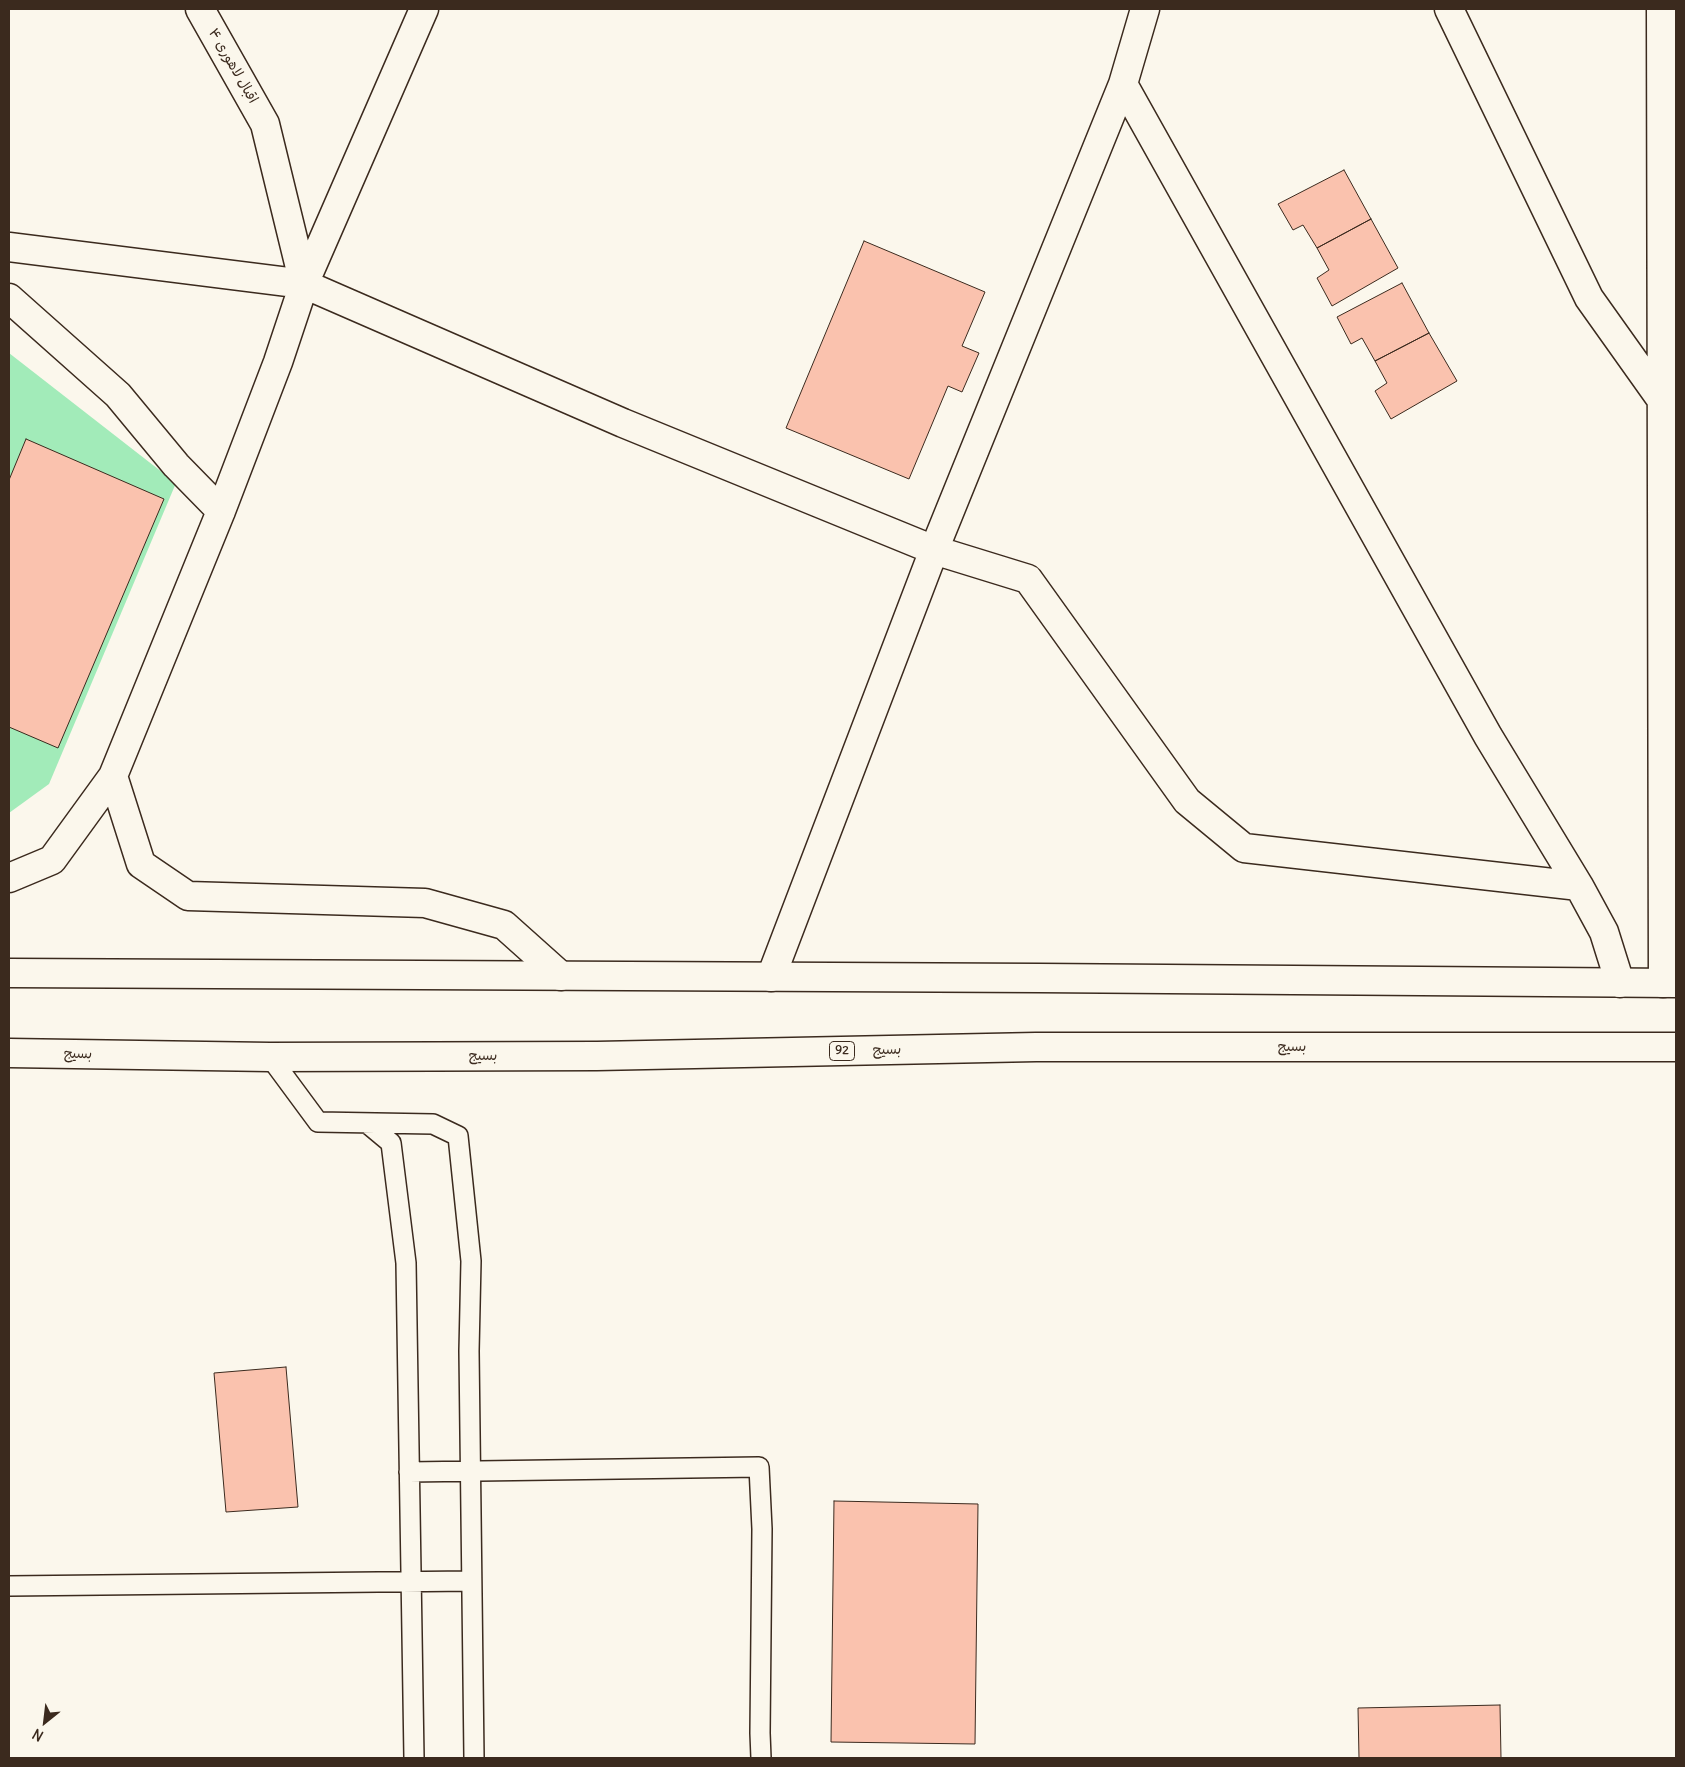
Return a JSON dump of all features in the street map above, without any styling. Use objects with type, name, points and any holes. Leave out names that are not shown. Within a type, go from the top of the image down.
[{"type":"street","name":"اقبال لاهوری ۴","points":[[200,9],[265,124],[304,284]]},
{"type":"street","points":[[9,878],[52,860],[113,776],[221,511],[278,362],[304,284],[424,9]]},
{"type":"street","points":[[771,976],[934,550],[1123,84],[1145,9]]},
{"type":"street","points":[[1449,9],[1589,298],[1663,402]]},
{"type":"street","points":[[9,973],[771,976],[1670,983],[1663,402],[1661,9]]},
{"type":"street","points":[[1123,84],[1488,736],[1579,886],[1604,932],[1620,983]]},
{"type":"street","points":[[9,247],[304,284],[623,423],[934,550],[1028,579],[1187,801],[1244,848],[1579,886]]},
{"type":"street","points":[[9,298],[118,395],[176,465],[221,511]]},
{"type":"street","points":[[113,776],[141,864],[188,896],[425,903],[504,925],[561,976]]},
{"type":"street","name":"بسیج","points":[[9,1053],[270,1057],[588,1056],[1036,1047],[1676,1046]]},
{"type":"lane","points":[[270,1057],[318,1122],[433,1124],[458,1136],[471,1261],[469,1351],[474,1758]]},
{"type":"lane","points":[[367,1124],[391,1143],[406,1263],[414,1758]]},
{"type":"lane","points":[[409,1472],[759,1467],[762,1529],[761,1758]]},
{"type":"lane","points":[[9,1586],[472,1581]]},
{"type":"green space","points":[[9,353],[176,483],[49,784],[9,813]]},
{"type":"building","points":[[1344,170],[1371,219],[1317,248],[1303,225],[1293,230],[1278,204]]},
{"type":"building","points":[[1371,219],[1398,268],[1332,306],[1317,278],[1329,270],[1317,248]]},
{"type":"building","points":[[864,241],[985,292],[962,346],[979,353],[962,392],[948,386],[909,479],[786,428]]},
{"type":"building","points":[[1402,283],[1429,333],[1375,361],[1362,338],[1351,344],[1337,317]]},
{"type":"building","points":[[1429,333],[1457,381],[1391,419],[1375,391],[1387,383],[1375,361]]},
{"type":"building","points":[[26,439],[164,499],[58,748],[9,727],[9,480]]},
{"type":"building","points":[[286,1367],[298,1507],[226,1512],[214,1373]]},
{"type":"building","points":[[834,1501],[978,1504],[975,1744],[831,1742]]},
{"type":"building","points":[[1500,1705],[1501,1758],[1359,1758],[1358,1708]]}]
